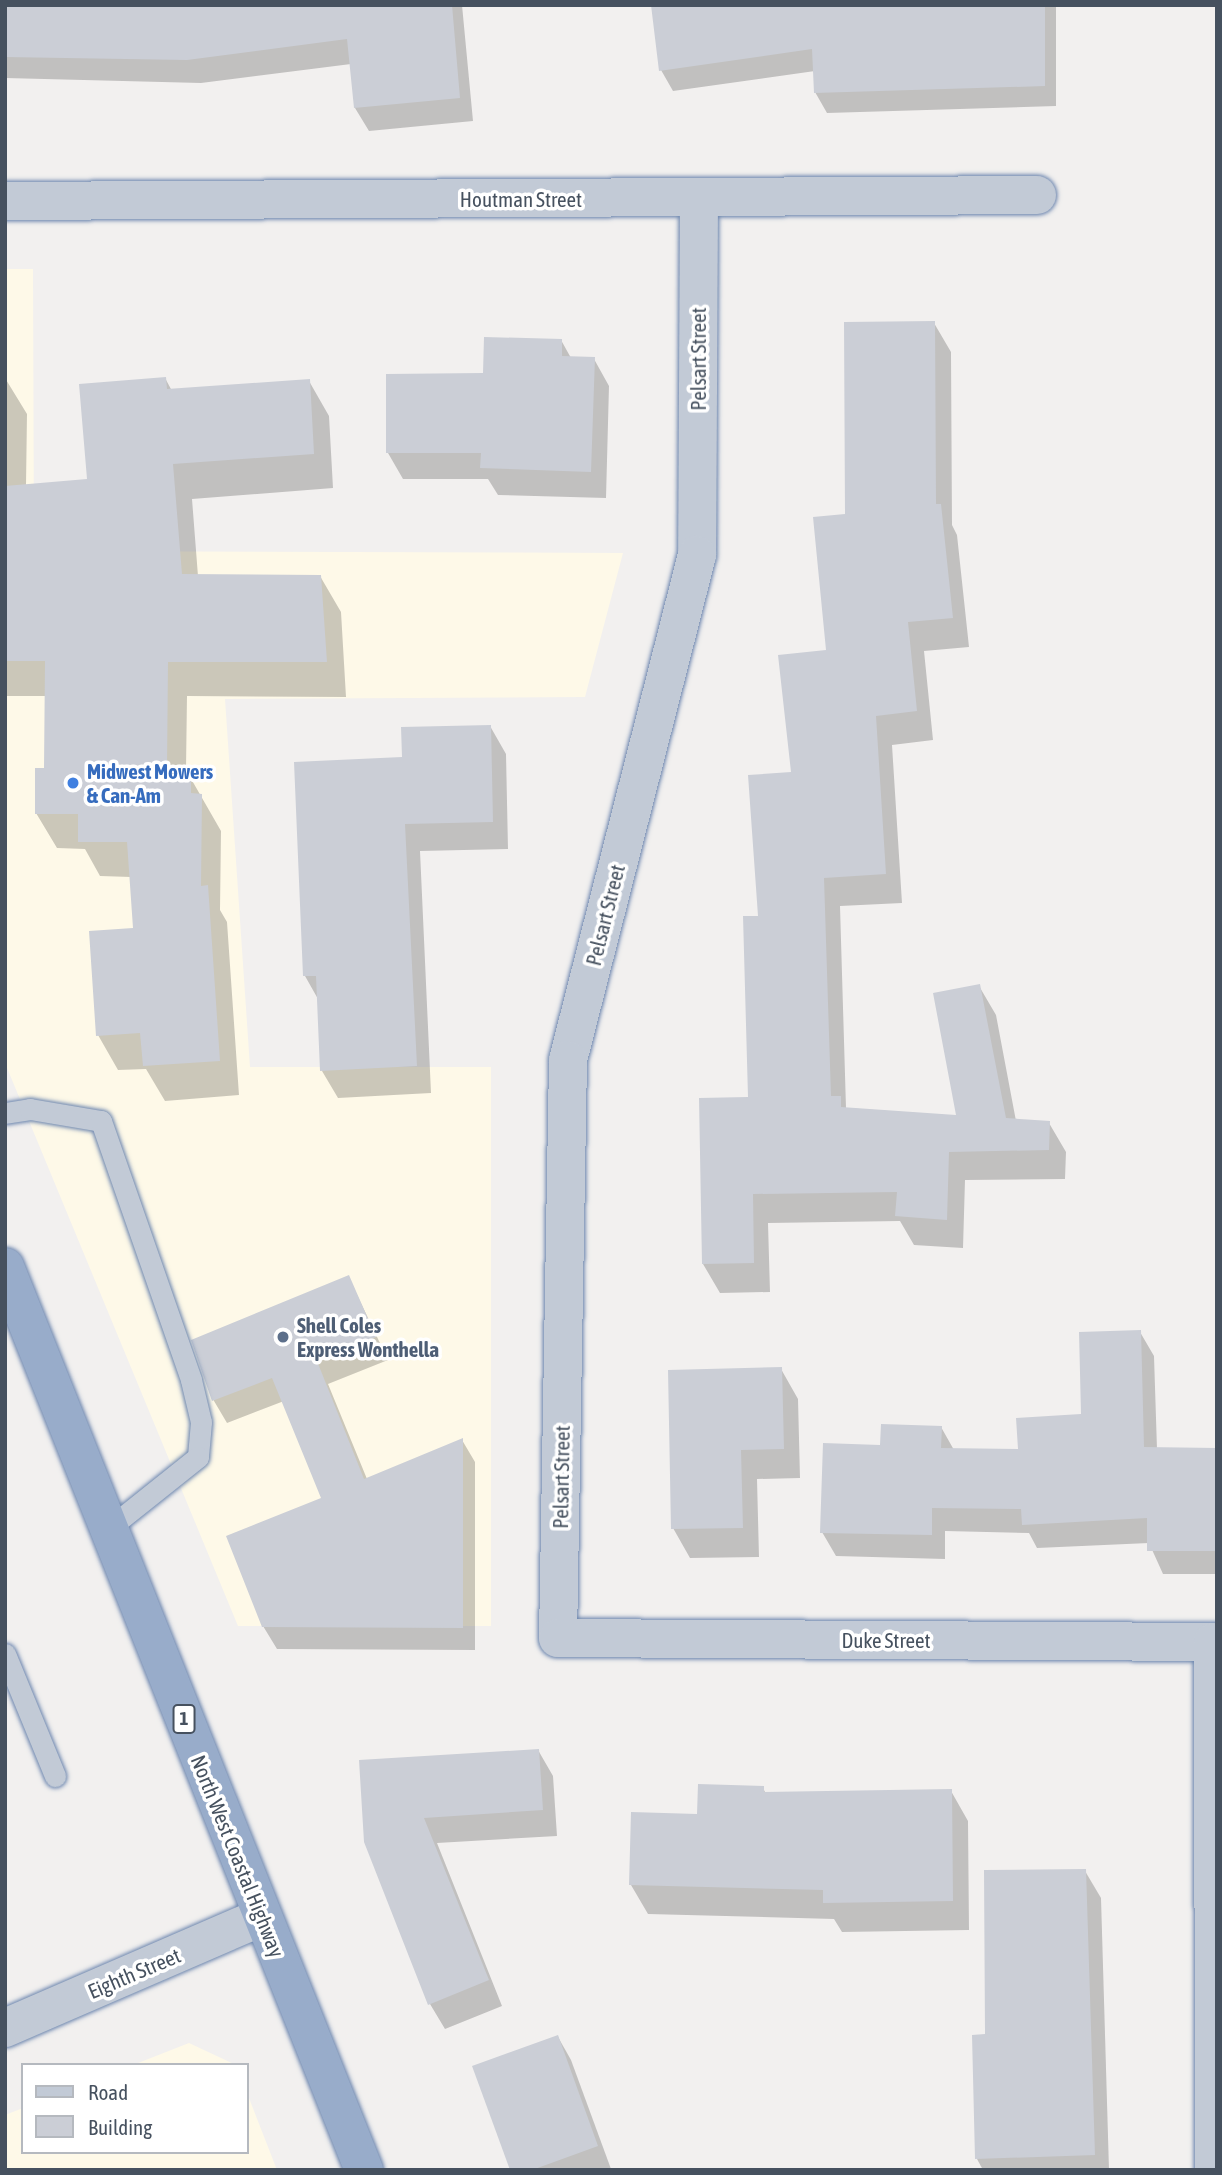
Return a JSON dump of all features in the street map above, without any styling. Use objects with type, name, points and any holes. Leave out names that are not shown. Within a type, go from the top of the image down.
[{"type":"highway","name":"North West Coastal Highway","points":[[9,1288],[109,1528],[364,2170]]},
{"type":"street","name":"Houtman Street","points":[[5,201],[1037,195]]},
{"type":"street","name":"Pelsart Street","points":[[558,1638],[568,1060],[696,555],[699,198]]},
{"type":"street","name":"Duke Street","points":[[558,1638],[1213,1642],[1214,2170]]},
{"type":"street","name":"Eighth Street","points":[[5,2028],[262,1917]]},
{"type":"lane","points":[[5,1113],[30,1109],[101,1121],[191,1380],[201,1422],[198,1457],[109,1528]]},
{"type":"lane","points":[[5,1654],[55,1776]]},
{"type":"shaded area","points":[[5,269],[33,269],[34,551],[623,553],[585,697],[225,699],[250,1067],[491,1067],[491,1626],[238,1626],[5,1063]]},
{"type":"shaded area","points":[[189,2043],[232,2063],[138,2063]]},
{"type":"shaded area","points":[[248,2096],[277,2170],[5,2170],[5,2115],[21,2109],[21,2154],[248,2154]]},
{"type":"building","points":[[5,5],[452,5],[460,98],[354,108],[347,39],[187,60],[5,57]]},
{"type":"building","points":[[651,5],[1045,5],[1045,86],[814,93],[812,49],[659,71]]},
{"type":"building","points":[[935,321],[936,504],[941,504],[953,618],[908,622],[917,711],[876,716],[886,874],[824,878],[831,1096],[841,1096],[841,1107],[956,1115],[933,993],[980,984],[1006,1118],[1050,1121],[1049,1150],[949,1152],[947,1220],[895,1216],[897,1192],[753,1194],[754,1263],[702,1264],[699,1098],[748,1097],[743,916],[758,916],[748,775],[791,772],[778,655],[826,650],[813,517],[845,514],[844,322]]},
{"type":"building","points":[[484,337],[562,339],[562,356],[595,357],[591,472],[480,468],[481,453],[386,453],[386,374],[483,373]]},
{"type":"building","points":[[166,377],[167,389],[310,379],[314,454],[173,464],[182,574],[321,575],[327,662],[168,662],[167,768],[191,768],[191,793],[202,794],[201,886],[208,885],[220,1061],[143,1066],[140,1033],[96,1036],[89,931],[133,928],[127,842],[78,842],[78,814],[35,814],[35,768],[44,768],[45,661],[5,661],[5,486],[87,479],[79,384]]},
{"type":"building","points":[[491,725],[493,822],[405,824],[417,1066],[320,1071],[316,976],[303,976],[294,762],[402,757],[401,727]]},
{"type":"building","points":[[349,1275],[376,1337],[317,1361],[364,1479],[463,1438],[463,1628],[262,1627],[226,1536],[321,1498],[272,1378],[212,1401],[191,1340]]},
{"type":"building","points":[[1141,1330],[1144,1447],[1217,1448],[1217,1551],[1147,1551],[1147,1518],[1022,1525],[1021,1509],[932,1508],[932,1535],[820,1533],[823,1443],[880,1445],[881,1424],[942,1426],[941,1448],[1018,1449],[1016,1418],[1081,1414],[1079,1332]]},
{"type":"building","points":[[782,1367],[784,1449],[741,1450],[743,1528],[671,1529],[668,1370]]},
{"type":"building","points":[[539,1749],[543,1810],[424,1818],[489,1980],[428,2005],[364,1842],[359,1760]]},
{"type":"building","points":[[698,1784],[764,1786],[764,1792],[952,1789],[953,1901],[823,1903],[823,1890],[629,1885],[631,1812],[697,1814]]},
{"type":"building","points":[[1086,1869],[1095,2155],[975,2159],[972,2035],[985,2034],[984,1870]]},
{"type":"building","points":[[558,2035],[598,2146],[532,2170],[510,2170],[472,2066]]},
{"type":"place","name":"Midwest Mowers & Can-Am","points":[[73,783]]},
{"type":"place","name":"Shell Coles Express Wonthella","points":[[283,1337]]}]
